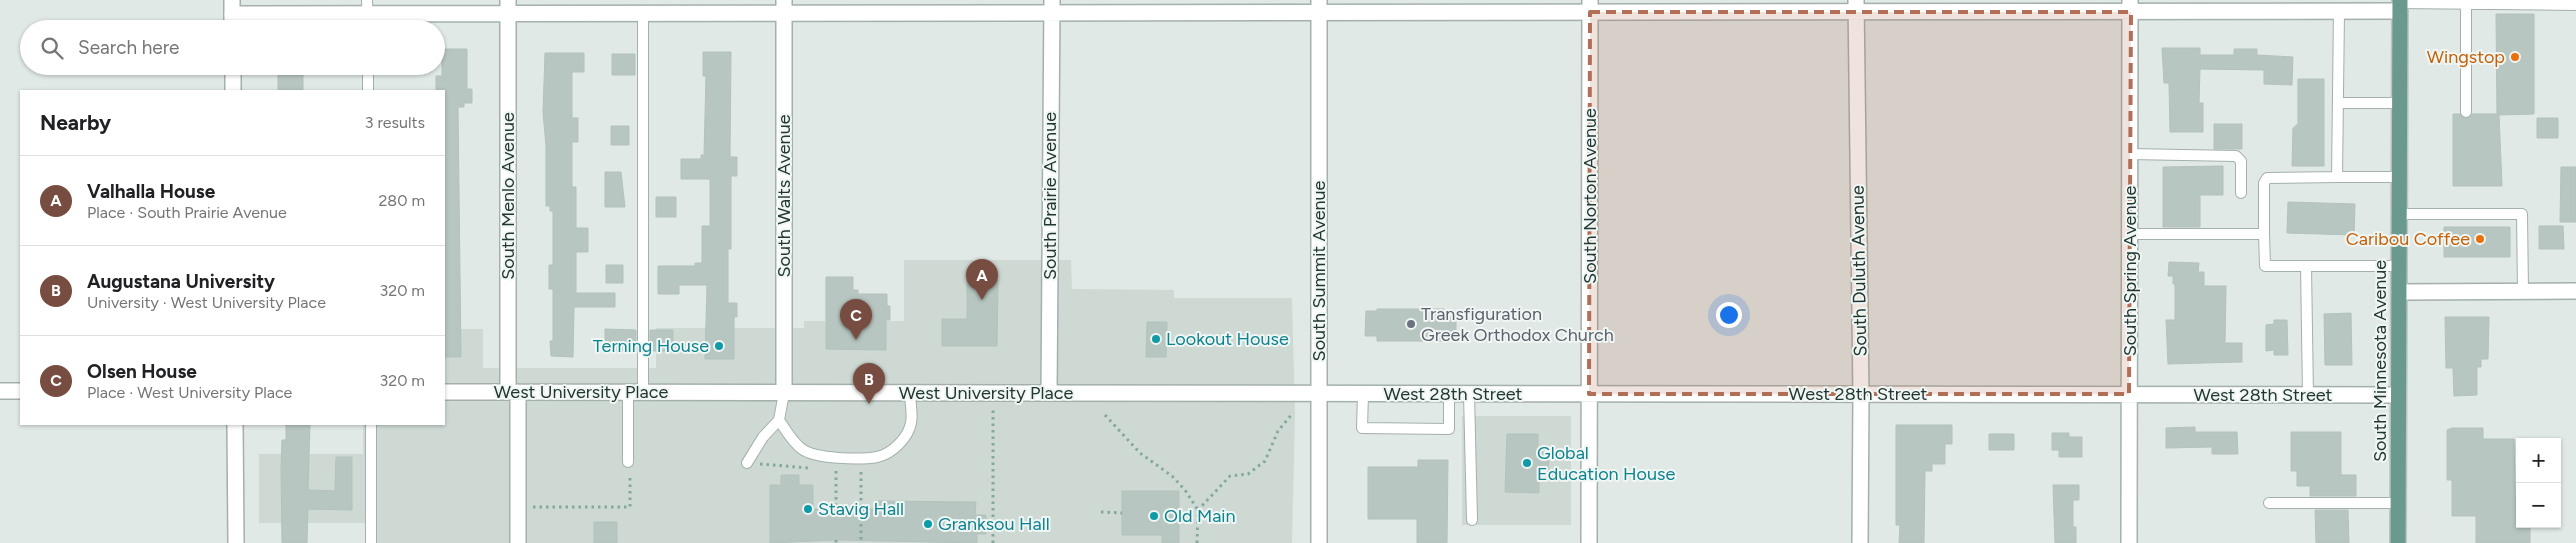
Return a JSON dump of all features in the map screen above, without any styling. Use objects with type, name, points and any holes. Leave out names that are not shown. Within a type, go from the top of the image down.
[{"type":"main road","name":"South Minnesota Avenue","points":[[2398,543],[2400,5]]},
{"type":"street","points":[[232,14],[368,14],[508,7],[643,13],[784,7],[1052,6],[2130,6],[2340,11],[2400,5]]},
{"type":"street","name":"South Prairie Avenue","points":[[1049,393],[1052,6]]},
{"type":"street","name":"South Summit Avenue","points":[[1319,6],[1319,543]]},
{"type":"street","name":"South Norton Avenue","points":[[1589,543],[1590,6]]},
{"type":"street","name":"South Duluth Avenue","points":[[1856,6],[1861,394],[1860,543]]},
{"type":"street","name":"South Spring Avenue","points":[[2129,543],[2130,6]]},
{"type":"street","name":"South Menlo Avenue","points":[[508,7],[513,392],[518,543]]},
{"type":"street","name":"South Walts Avenue","points":[[784,7],[784,393]]},
{"type":"street","points":[[233,75],[233,90]]},
{"type":"street","points":[[2399,292],[2576,291]]},
{"type":"street","points":[[0,391],[20,391]]},
{"type":"street","name":"West University Place","points":[[445,392],[1319,393]]},
{"type":"street","name":"West 28th Street","points":[[1319,393],[2398,395]]},
{"type":"street","points":[[235,425],[236,543]]},
{"type":"lane","points":[[2400,5],[2466,4],[2478,2],[2576,4]]},
{"type":"lane","points":[[2466,4],[2466,112]]},
{"type":"lane","points":[[2337,177],[2340,11]]},
{"type":"lane","points":[[643,13],[643,392]]},
{"type":"lane","points":[[368,75],[368,90]]},
{"type":"lane","points":[[2338,103],[2400,104]]},
{"type":"lane","points":[[2130,154],[2236,156],[2241,161],[2241,193]]},
{"type":"lane","points":[[2399,178],[2267,178],[2264,182],[2265,266],[2399,266]]},
{"type":"lane","points":[[2399,214],[2522,214],[2522,291]]},
{"type":"lane","points":[[2130,234],[2264,234]]},
{"type":"lane","points":[[2306,266],[2308,395]]},
{"type":"lane","points":[[628,392],[629,466]]},
{"type":"lane","points":[[747,463],[763,437],[779,420],[784,393]]},
{"type":"lane","points":[[779,420],[791,439],[803,450],[820,457],[878,457],[892,450],[902,441],[911,423],[910,393]]},
{"type":"lane","points":[[1363,394],[1362,428],[1449,429],[1449,394]]},
{"type":"lane","points":[[1469,394],[1472,520]]},
{"type":"lane","points":[[371,425],[371,543]]},
{"type":"lane","points":[[2269,503],[2398,502]]},
{"type":"path","points":[[1198,510],[1230,476],[1248,474],[1265,461],[1278,431],[1292,414]]},
{"type":"path","points":[[1105,415],[1140,453],[1172,476],[1186,490],[1198,510],[1198,543]]},
{"type":"path","points":[[993,416],[993,543]]},
{"type":"path","points":[[747,463],[817,469]]},
{"type":"path","points":[[540,507],[630,507],[629,466]]},
{"type":"path","points":[[836,470],[836,509]]},
{"type":"path","points":[[861,472],[861,543]]},
{"type":"path","points":[[1101,512],[1122,513]]},
{"type":"highlighted area","points":[[1590,12],[2131,12],[2129,394],[1589,394]]},
{"type":"shaded area","points":[[904,260],[1071,260],[1072,289],[1174,290],[1174,298],[1292,298],[1295,414],[1292,543],[366,543],[366,523],[259,523],[259,454],[363,454],[363,425],[445,425],[445,329],[483,329],[483,368],[656,368],[656,328],[804,328],[804,321],[904,321]]},
{"type":"shaded area","points":[[1462,416],[1571,416],[1571,525],[1462,525]]},
{"type":"building","points":[[2496,14],[2534,14],[2534,114],[2499,115],[2502,186],[2453,186],[2453,114],[2460,114],[2466,119],[2472,114],[2497,114]]},
{"type":"building","points":[[2162,48],[2200,48],[2200,55],[2234,55],[2234,49],[2257,49],[2257,55],[2293,57],[2292,85],[2264,84],[2264,70],[2200,69],[2199,103],[2203,103],[2203,132],[2170,132],[2169,83],[2164,83]]},
{"type":"building","points":[[445,49],[467,49],[467,89],[472,89],[472,103],[464,103],[464,107],[458,107],[461,357],[445,357],[445,90],[436,90],[436,76],[445,75]]},
{"type":"building","points":[[703,52],[731,52],[730,157],[737,157],[737,176],[731,176],[731,249],[728,249],[728,303],[737,303],[737,317],[734,317],[734,359],[705,359],[707,285],[679,285],[679,294],[658,294],[658,266],[695,266],[695,263],[702,263],[702,226],[710,226],[710,179],[681,179],[681,159],[701,159],[701,155],[704,155],[706,76],[703,76]]},
{"type":"building","points":[[545,53],[584,53],[584,72],[572,72],[572,118],[578,118],[578,142],[572,142],[572,187],[576,187],[576,228],[588,228],[588,252],[576,252],[576,293],[615,293],[615,307],[574,307],[573,357],[551,356],[550,341],[553,341],[553,289],[549,289],[549,265],[553,265],[553,211],[550,211],[550,206],[546,206],[546,146],[543,112]]},
{"type":"building","points":[[612,54],[635,54],[635,75],[612,75]]},
{"type":"building","points":[[278,75],[303,75],[303,90],[278,90]]},
{"type":"building","points":[[2298,79],[2324,79],[2324,166],[2292,166],[2293,128],[2298,124]]},
{"type":"building","points":[[2537,118],[2558,118],[2558,138],[2537,138]]},
{"type":"building","points":[[2214,124],[2242,124],[2242,149],[2214,149]]},
{"type":"building","points":[[611,126],[629,126],[629,145],[611,145]]},
{"type":"building","points":[[2223,166],[2223,195],[2200,195],[2200,227],[2163,227],[2163,167]]},
{"type":"building","points":[[2561,167],[2576,167],[2576,222],[2560,222]]},
{"type":"building","points":[[605,172],[621,172],[625,207],[605,207]]},
{"type":"building","points":[[656,197],[676,197],[676,217],[656,217]]},
{"type":"building","points":[[2288,202],[2355,204],[2354,235],[2287,233]]},
{"type":"building","points":[[2539,226],[2563,226],[2564,249],[2539,249]]},
{"type":"building","points":[[2444,227],[2510,227],[2510,257],[2444,257]]},
{"type":"building","points":[[2169,262],[2199,263],[2198,272],[2204,272],[2204,286],[2226,286],[2225,343],[2242,343],[2242,362],[2168,364],[2166,320],[2175,320],[2175,284],[2173,284],[2173,276],[2168,276]]},
{"type":"building","points":[[606,265],[623,265],[623,283],[606,283]]},
{"type":"building","points":[[826,277],[853,277],[853,290],[858,290],[858,294],[887,294],[887,306],[890,306],[890,320],[886,320],[886,350],[826,349]]},
{"type":"building","points":[[967,280],[998,280],[997,346],[942,346],[942,319],[967,319]]},
{"type":"building","name":"Transfiguration Greek Orthodox Church","points":[[1377,309],[1444,309],[1444,317],[1456,317],[1456,332],[1444,332],[1444,341],[1377,341],[1377,336],[1365,336],[1366,311],[1377,311]]},
{"type":"building","points":[[2351,313],[2352,365],[2325,365],[2324,314]]},
{"type":"building","points":[[2445,317],[2489,317],[2488,359],[2481,359],[2481,367],[2477,367],[2477,395],[2454,396],[2453,368],[2446,368]]},
{"type":"building","points":[[2274,320],[2287,320],[2288,355],[2274,355],[2274,350],[2266,351],[2266,325],[2274,324]]},
{"type":"building","name":"Lookout House","points":[[1147,322],[1167,322],[1166,357],[1146,357]]},
{"type":"building","points":[[605,329],[636,330],[636,351],[605,351]]},
{"type":"building","points":[[650,330],[673,330],[673,351],[650,351]]},
{"type":"building","points":[[286,425],[310,425],[308,490],[335,491],[336,457],[352,457],[352,510],[308,509],[307,543],[282,543],[282,440],[286,440]]},
{"type":"building","points":[[1896,425],[1952,425],[1952,444],[1945,444],[1945,464],[1932,464],[1932,471],[1925,471],[1924,543],[1899,543],[1900,525],[1896,525]]},
{"type":"building","points":[[2195,427],[2195,432],[2237,432],[2238,454],[2212,454],[2212,447],[2166,448],[2166,428]]},
{"type":"building","points":[[2452,428],[2483,428],[2483,439],[2514,439],[2516,528],[2530,528],[2530,543],[2476,543],[2476,516],[2452,516],[2452,480],[2447,480],[2447,430]]},
{"type":"building","points":[[2291,432],[2341,432],[2341,475],[2356,475],[2356,496],[2310,496],[2310,486],[2297,486],[2297,471],[2291,471]]},
{"type":"building","points":[[2052,433],[2069,433],[2069,437],[2082,437],[2082,457],[2059,457],[2059,450],[2052,450]]},
{"type":"building","name":"Global Education House","points":[[1507,434],[1538,434],[1538,452],[1549,452],[1548,474],[1539,474],[1539,493],[1505,492]]},
{"type":"building","points":[[1989,434],[2014,434],[2014,450],[1989,450]]},
{"type":"building","points":[[1418,460],[1448,460],[1447,543],[1417,543],[1417,519],[1368,519],[1368,467],[1418,467]]},
{"type":"building","points":[[781,475],[799,475],[799,485],[813,485],[813,509],[878,509],[878,501],[976,502],[975,515],[986,515],[986,534],[977,534],[977,543],[836,540],[770,543],[770,485],[781,485]]},
{"type":"building","points":[[2053,485],[2079,485],[2079,500],[2073,500],[2073,527],[2076,527],[2076,543],[2055,543]]},
{"type":"building","name":"Old Main","points":[[1122,491],[1179,491],[1179,543],[1162,543],[1162,535],[1122,535]]},
{"type":"building","points":[[2315,510],[2348,510],[2349,543],[2316,543]]},
{"type":"building","points":[[594,522],[617,522],[617,543],[594,543]]},
{"type":"place","name":"Wingstop","points":[[2515,57]]},
{"type":"place","name":"Caribou Coffee","points":[[2480,239]]},
{"type":"place","name":"Valhalla House","points":[[982,300]]},
{"type":"place","name":"Transfiguration Greek Orthodox Church","points":[[1411,324]]},
{"type":"place","name":"Lookout House","points":[[1156,339]]},
{"type":"place","name":"Olsen House","points":[[856,340]]},
{"type":"place","name":"Terning House","points":[[719,346]]},
{"type":"place","name":"Augustana University","points":[[869,404]]},
{"type":"place","name":"Global Education House","points":[[1527,463]]},
{"type":"place","name":"Stavig Hall","points":[[808,509]]},
{"type":"place","name":"Old Main","points":[[1154,516]]},
{"type":"place","name":"Granksou Hall","points":[[928,524]]}]
